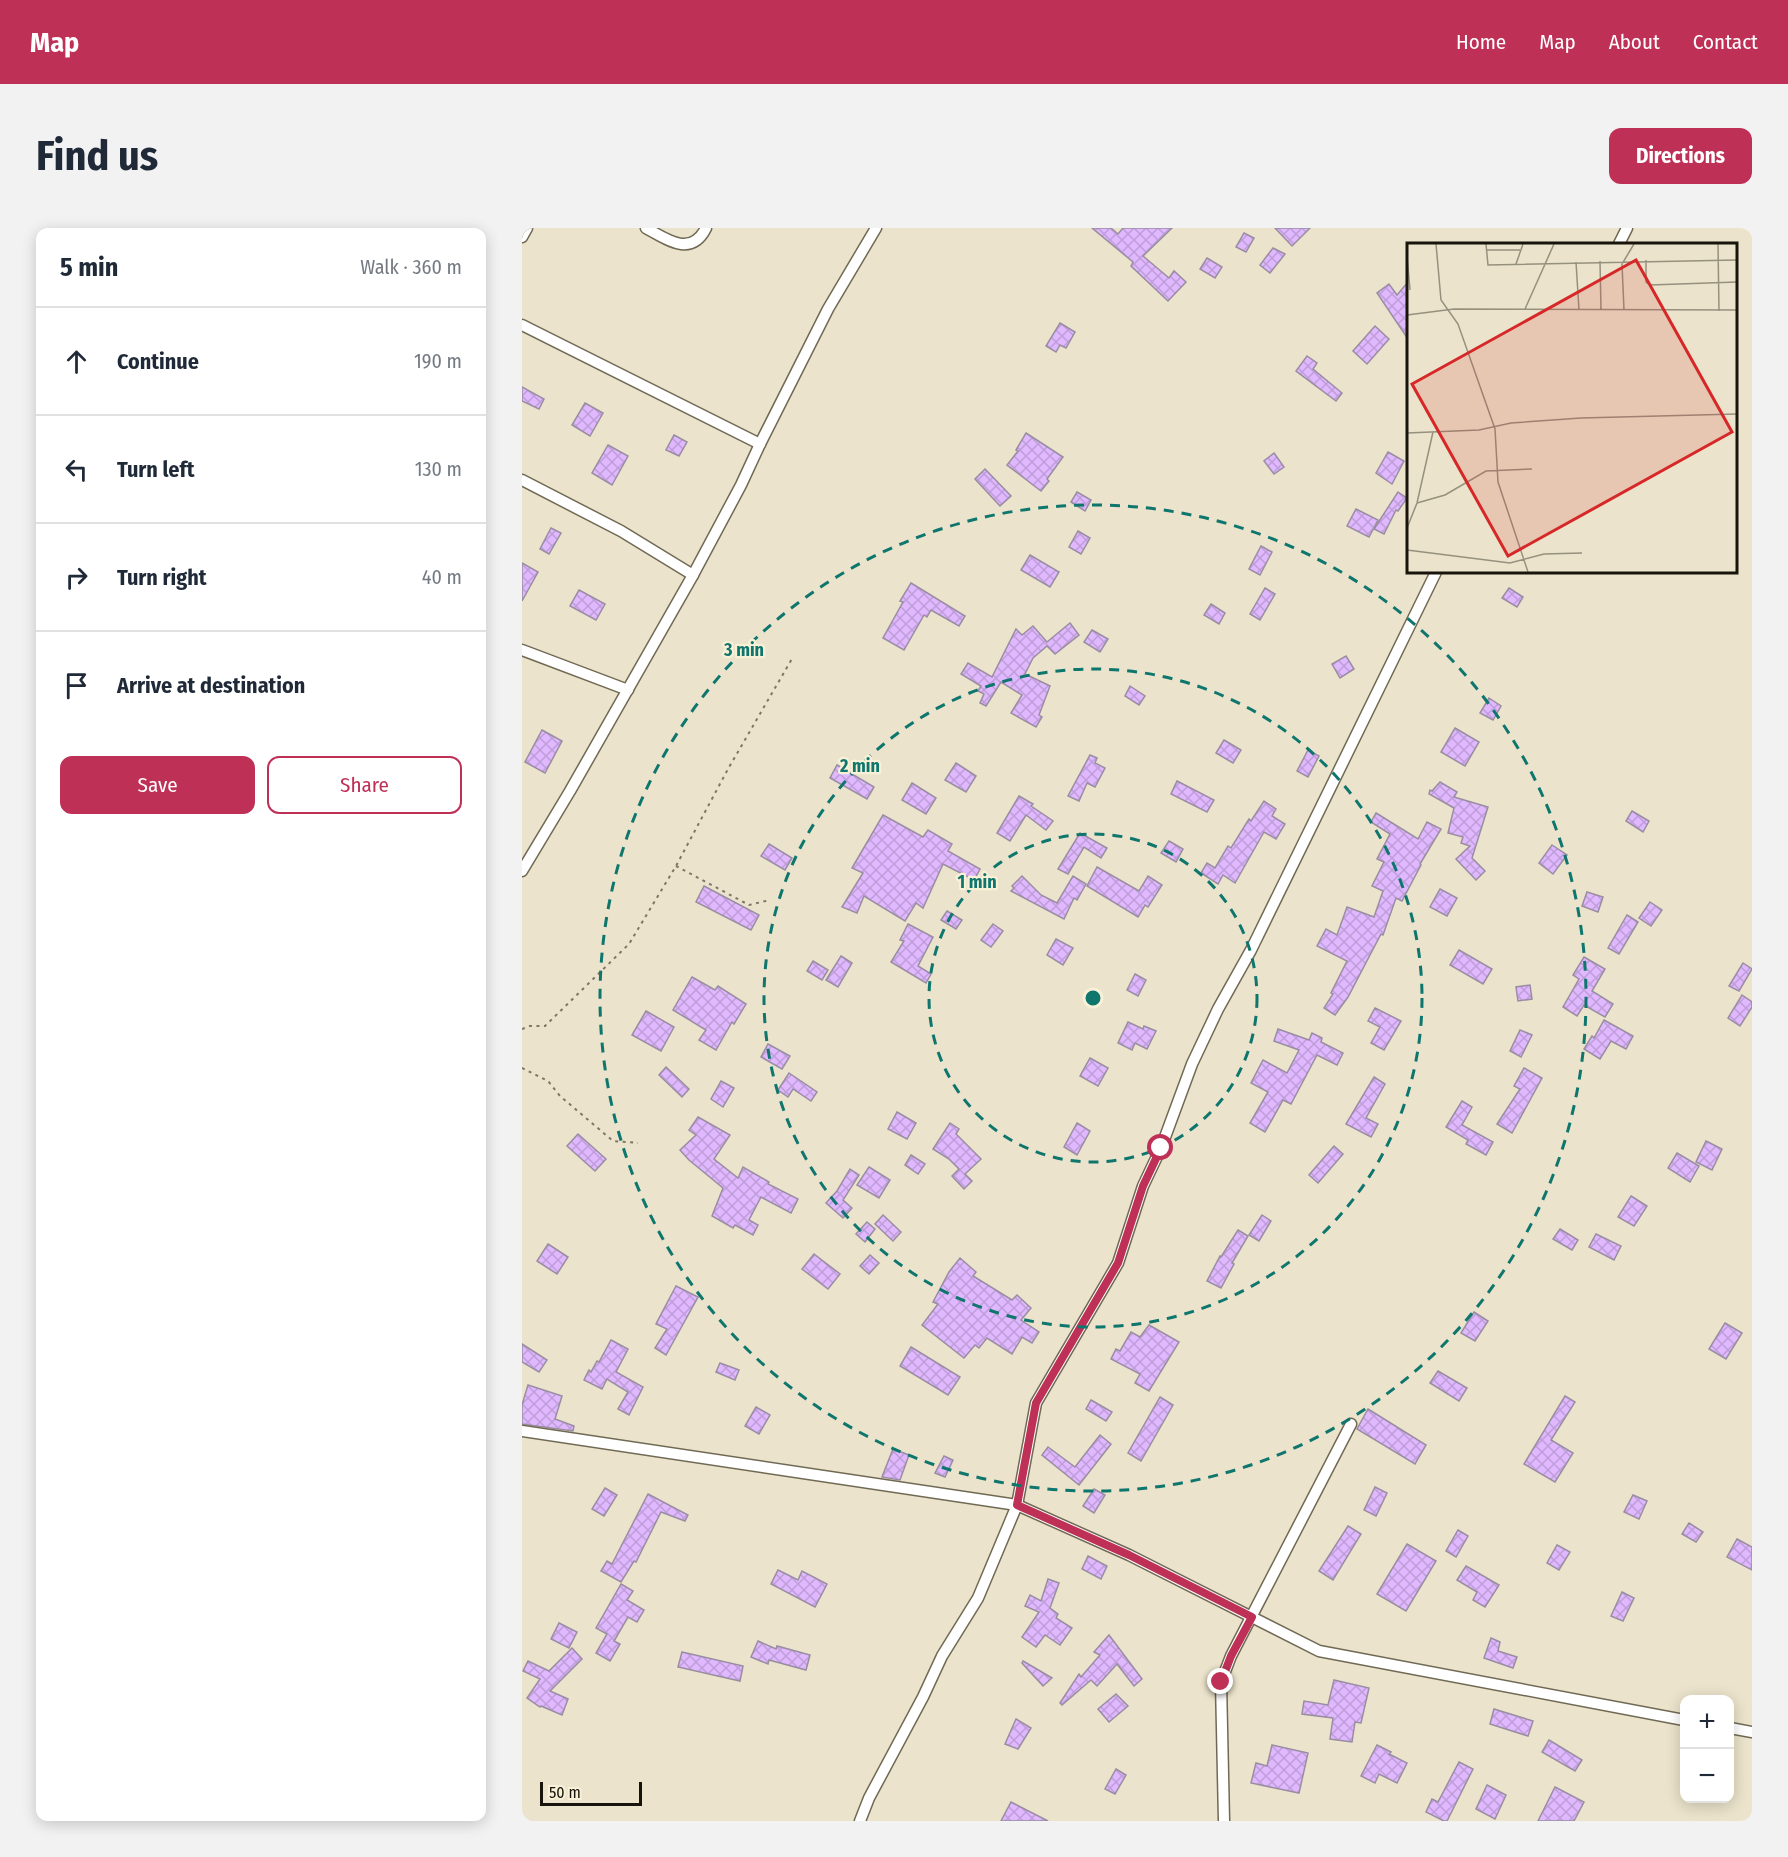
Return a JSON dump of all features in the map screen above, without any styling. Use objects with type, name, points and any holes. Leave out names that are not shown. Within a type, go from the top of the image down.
[{"type":"street","points":[[522,237],[527,228]]},
{"type":"street","points":[[646,228],[673,243],[684,246],[693,242],[706,228]]},
{"type":"street","points":[[522,871],[693,575],[741,486],[828,309],[876,228]]},
{"type":"street","points":[[1620,243],[1627,228]]},
{"type":"street","points":[[522,325],[760,444]]},
{"type":"street","points":[[522,480],[621,531],[693,575]]},
{"type":"street","points":[[860,1821],[942,1656],[978,1598],[1017,1505],[1036,1403],[1118,1263],[1143,1186],[1218,1009],[1251,950],[1436,573]]},
{"type":"street","points":[[522,650],[628,690]]},
{"type":"street","points":[[1224,1821],[1221,1682],[1231,1656],[1351,1424]]},
{"type":"street","points":[[522,1431],[1017,1505],[1129,1555],[1319,1651],[1680,1719]]},
{"type":"street","points":[[1734,1729],[1752,1732]]},
{"type":"path","points":[[522,1029],[530,1026],[545,1026],[629,944],[676,866],[728,769],[793,657]]},
{"type":"path","points":[[676,866],[748,905],[771,900]]},
{"type":"path","points":[[522,1068],[548,1081],[560,1096],[613,1142],[639,1143]]},
{"type":"building","points":[[1092,228],[1111,228],[1118,234],[1123,228],[1172,228],[1143,256],[1169,278],[1174,271],[1186,282],[1168,301],[1131,266],[1133,262]]},
{"type":"building","points":[[1275,228],[1310,228],[1292,246]]},
{"type":"building","points":[[1244,233],[1254,238],[1246,252],[1236,247]]},
{"type":"building","points":[[1273,248],[1285,254],[1270,273],[1260,265]]},
{"type":"building","points":[[1207,258],[1222,267],[1215,278],[1200,269]]},
{"type":"building","points":[[1407,283],[1407,338],[1377,293],[1389,284],[1397,295]]},
{"type":"building","points":[[1060,323],[1075,332],[1066,348],[1060,345],[1056,352],[1046,346]]},
{"type":"building","points":[[1375,326],[1389,339],[1367,364],[1353,351]]},
{"type":"building","points":[[1307,356],[1317,363],[1313,369],[1342,393],[1336,401],[1296,371]]},
{"type":"building","points":[[522,387],[544,399],[539,409],[522,401]]},
{"type":"building","points":[[585,403],[603,413],[590,436],[572,425]]},
{"type":"building","points":[[1026,433],[1063,457],[1041,491],[1007,465],[1018,451],[1016,450]]},
{"type":"building","points":[[674,435],[687,442],[679,456],[666,450]]},
{"type":"building","points":[[608,445],[628,456],[612,485],[592,473]]},
{"type":"building","points":[[1388,452],[1404,461],[1392,484],[1376,473]]},
{"type":"building","points":[[1274,453],[1284,467],[1274,474],[1264,461]]},
{"type":"building","points":[[985,469],[1011,496],[1000,506],[975,479]]},
{"type":"building","points":[[1077,492],[1091,500],[1085,511],[1071,502]]},
{"type":"building","points":[[1398,492],[1407,498],[1398,511],[1396,510],[1384,534],[1374,529]]},
{"type":"building","points":[[1356,509],[1378,520],[1369,537],[1347,526]]},
{"type":"building","points":[[551,528],[561,533],[549,554],[540,549]]},
{"type":"building","points":[[1078,531],[1090,538],[1081,554],[1069,547]]},
{"type":"building","points":[[1261,546],[1272,552],[1260,575],[1249,569]]},
{"type":"building","points":[[1030,555],[1059,572],[1050,587],[1021,570]]},
{"type":"building","points":[[522,563],[538,572],[522,601]]},
{"type":"building","points":[[911,583],[965,616],[959,626],[931,610],[927,617],[924,615],[904,650],[883,638]]},
{"type":"building","points":[[1265,588],[1275,594],[1260,620],[1250,614]]},
{"type":"building","points":[[1509,588],[1523,597],[1517,607],[1502,598]]},
{"type":"building","points":[[579,590],[605,604],[596,620],[570,606]]},
{"type":"building","points":[[1211,604],[1225,613],[1219,624],[1204,615]]},
{"type":"building","points":[[1070,623],[1079,635],[1055,654],[1047,646],[1033,658],[1025,674],[1050,686],[1039,715],[1042,717],[1036,727],[1011,713],[1022,695],[1001,682],[986,706],[980,703],[984,694],[978,691],[981,686],[961,674],[968,663],[992,677],[1016,629],[1022,635],[1033,626],[1047,642]]},
{"type":"building","points":[[1092,630],[1108,639],[1100,652],[1084,642]]},
{"type":"building","points":[[1346,656],[1354,669],[1340,678],[1332,664]]},
{"type":"building","points":[[1130,686],[1145,696],[1139,705],[1125,696]]},
{"type":"building","points":[[1489,698],[1501,706],[1493,720],[1480,713]]},
{"type":"building","points":[[1455,728],[1479,742],[1465,766],[1441,752]]},
{"type":"building","points":[[542,730],[562,741],[545,773],[525,762]]},
{"type":"building","points":[[1224,740],[1241,750],[1233,763],[1216,753]]},
{"type":"building","points":[[1308,750],[1319,756],[1308,777],[1297,771]]},
{"type":"building","points":[[1090,755],[1097,758],[1095,763],[1105,768],[1095,787],[1087,783],[1079,801],[1068,796]]},
{"type":"building","points":[[956,763],[976,776],[966,792],[945,780]]},
{"type":"building","points":[[837,765],[874,787],[867,799],[830,778]]},
{"type":"building","points":[[1177,781],[1214,800],[1207,812],[1171,794]]},
{"type":"building","points":[[1440,782],[1457,792],[1454,797],[1488,807],[1472,858],[1485,871],[1476,880],[1456,859],[1470,846],[1461,843],[1463,837],[1448,833],[1454,808],[1429,794],[1430,790],[1432,791]]},
{"type":"building","points":[[912,783],[936,798],[926,814],[902,800]]},
{"type":"building","points":[[1019,796],[1033,804],[1031,806],[1053,821],[1046,830],[1026,815],[1010,841],[997,833]]},
{"type":"building","points":[[1264,801],[1276,809],[1272,816],[1285,824],[1276,839],[1264,832],[1235,883],[1223,875],[1218,884],[1201,873],[1207,863],[1215,868],[1228,846],[1231,848],[1249,819],[1251,821]]},
{"type":"building","points":[[1632,811],[1649,821],[1643,832],[1626,821]]},
{"type":"building","points":[[1376,813],[1418,839],[1427,822],[1441,829],[1402,901],[1396,898],[1383,935],[1381,934],[1348,997],[1335,1015],[1324,1008],[1333,994],[1331,993],[1347,961],[1317,946],[1326,929],[1337,935],[1347,907],[1374,917],[1383,891],[1372,886],[1384,862],[1377,859],[1390,834],[1371,822]]},
{"type":"building","points":[[883,815],[923,837],[928,830],[952,844],[948,851],[980,869],[974,880],[943,864],[923,908],[916,903],[905,921],[864,896],[857,913],[842,907],[863,873],[852,868]]},
{"type":"building","points":[[1080,833],[1107,848],[1101,858],[1084,847],[1068,874],[1058,869]]},
{"type":"building","points":[[1169,841],[1183,849],[1176,862],[1161,853]]},
{"type":"building","points":[[769,844],[792,858],[785,870],[761,856]]},
{"type":"building","points":[[1552,845],[1567,855],[1553,874],[1539,863]]},
{"type":"building","points":[[1097,867],[1139,891],[1148,876],[1162,885],[1148,907],[1145,905],[1138,917],[1087,886]]},
{"type":"building","points":[[1022,876],[1041,895],[1057,903],[1073,876],[1086,884],[1077,900],[1074,898],[1064,919],[1011,891],[1014,888],[1012,886]]},
{"type":"building","points":[[704,886],[759,915],[751,930],[696,902]]},
{"type":"building","points":[[1440,889],[1457,898],[1447,916],[1430,907]]},
{"type":"building","points":[[1587,892],[1603,897],[1598,912],[1582,906]]},
{"type":"building","points":[[1650,902],[1662,910],[1651,926],[1639,918]]},
{"type":"building","points":[[947,911],[962,920],[956,929],[941,920]]},
{"type":"building","points":[[1627,915],[1638,922],[1619,954],[1608,948]]},
{"type":"building","points":[[908,924],[933,937],[918,966],[931,974],[926,983],[891,962],[904,941],[900,940]]},
{"type":"building","points":[[993,924],[1003,931],[991,947],[981,940]]},
{"type":"building","points":[[1056,939],[1073,948],[1063,965],[1047,955]]},
{"type":"building","points":[[1459,950],[1492,969],[1483,984],[1450,965]]},
{"type":"building","points":[[841,956],[852,963],[838,987],[826,980]]},
{"type":"building","points":[[1584,957],[1605,969],[1592,991],[1613,1004],[1605,1017],[1584,1005],[1577,1016],[1563,1007],[1579,979],[1573,975]]},
{"type":"building","points":[[813,961],[828,970],[822,980],[807,971]]},
{"type":"building","points":[[1743,963],[1752,969],[1739,991],[1729,986]]},
{"type":"building","points":[[1135,974],[1146,980],[1138,996],[1127,990]]},
{"type":"building","points":[[692,977],[715,990],[718,986],[746,1004],[734,1024],[732,1022],[716,1050],[699,1040],[706,1030],[673,1010]]},
{"type":"building","points":[[1530,985],[1532,999],[1518,1001],[1516,987]]},
{"type":"building","points":[[1742,995],[1752,1002],[1752,1007],[1740,1026],[1728,1018]]},
{"type":"building","points":[[1375,1008],[1401,1021],[1384,1050],[1371,1043],[1380,1027],[1368,1021]]},
{"type":"building","points":[[646,1011],[674,1027],[661,1051],[632,1035]]},
{"type":"building","points":[[1604,1020],[1633,1036],[1626,1049],[1611,1041],[1600,1059],[1584,1049],[1592,1036],[1594,1038]]},
{"type":"building","points":[[1128,1022],[1143,1029],[1144,1026],[1156,1031],[1147,1049],[1135,1043],[1132,1050],[1118,1043]]},
{"type":"building","points":[[1278,1029],[1309,1040],[1312,1033],[1322,1038],[1321,1042],[1343,1053],[1337,1065],[1317,1055],[1291,1104],[1283,1100],[1265,1132],[1250,1123],[1268,1092],[1251,1083],[1263,1060],[1287,1073],[1299,1050],[1274,1041]]},
{"type":"building","points":[[1520,1030],[1532,1035],[1521,1057],[1510,1051]]},
{"type":"building","points":[[768,1044],[790,1056],[782,1069],[761,1057]]},
{"type":"building","points":[[1090,1058],[1108,1068],[1098,1086],[1080,1076]]},
{"type":"building","points":[[666,1067],[689,1089],[682,1097],[659,1075]]},
{"type":"building","points":[[1524,1068],[1542,1078],[1512,1133],[1497,1124],[1520,1089],[1514,1086]]},
{"type":"building","points":[[789,1073],[817,1092],[811,1101],[793,1089],[788,1097],[778,1090]]},
{"type":"building","points":[[1374,1077],[1385,1084],[1366,1118],[1378,1124],[1371,1137],[1346,1124]]},
{"type":"building","points":[[721,1081],[734,1088],[723,1107],[711,1099]]},
{"type":"building","points":[[1462,1101],[1472,1107],[1462,1125],[1493,1142],[1486,1155],[1466,1144],[1468,1140],[1446,1127]]},
{"type":"building","points":[[897,1112],[916,1123],[907,1139],[888,1129]]},
{"type":"building","points":[[698,1117],[730,1135],[714,1159],[738,1178],[743,1167],[769,1182],[768,1184],[798,1199],[791,1213],[761,1197],[749,1220],[758,1225],[753,1235],[735,1225],[733,1228],[712,1216],[723,1188],[680,1150],[696,1135],[689,1130]]},
{"type":"building","points":[[950,1123],[959,1129],[956,1134],[981,1159],[965,1174],[972,1181],[964,1189],[952,1176],[959,1169],[949,1159],[933,1149]]},
{"type":"building","points":[[1077,1123],[1090,1131],[1077,1155],[1064,1147]]},
{"type":"building","points":[[578,1134],[606,1159],[595,1171],[567,1146]]},
{"type":"building","points":[[1706,1141],[1722,1149],[1712,1170],[1696,1162]]},
{"type":"building","points":[[1334,1146],[1343,1154],[1318,1183],[1309,1175]]},
{"type":"building","points":[[1677,1153],[1699,1166],[1690,1182],[1668,1168]]},
{"type":"building","points":[[911,1155],[925,1164],[918,1174],[905,1165]]},
{"type":"building","points":[[869,1167],[890,1180],[879,1198],[857,1185]]},
{"type":"building","points":[[850,1169],[859,1175],[843,1200],[852,1208],[843,1218],[826,1203],[837,1191]]},
{"type":"building","points":[[1631,1196],[1647,1206],[1634,1226],[1618,1217]]},
{"type":"building","points":[[883,1215],[901,1232],[893,1241],[875,1224]]},
{"type":"building","points":[[1262,1215],[1271,1221],[1259,1241],[1249,1235]]},
{"type":"building","points":[[867,1222],[875,1229],[865,1242],[856,1234]]},
{"type":"building","points":[[1560,1229],[1578,1240],[1572,1250],[1553,1239]]},
{"type":"building","points":[[1238,1230],[1248,1236],[1221,1288],[1207,1281],[1220,1256]]},
{"type":"building","points":[[1596,1234],[1621,1246],[1614,1260],[1589,1247]]},
{"type":"building","points":[[548,1244],[568,1257],[557,1274],[537,1261]]},
{"type":"building","points":[[814,1254],[840,1274],[828,1289],[802,1269]]},
{"type":"building","points":[[870,1255],[879,1263],[869,1274],[860,1266]]},
{"type":"building","points":[[960,1258],[976,1272],[973,1276],[1012,1300],[1017,1295],[1031,1308],[1021,1320],[1039,1332],[1032,1343],[1022,1337],[1012,1354],[987,1338],[979,1348],[975,1345],[964,1358],[922,1325],[938,1304],[933,1302],[949,1272]]},
{"type":"building","points":[[676,1286],[698,1297],[666,1355],[655,1348],[667,1329],[656,1324]]},
{"type":"building","points":[[1474,1312],[1488,1321],[1475,1341],[1461,1333]]},
{"type":"building","points":[[1725,1323],[1742,1333],[1726,1359],[1709,1349]]},
{"type":"building","points":[[1149,1325],[1179,1342],[1149,1391],[1135,1383],[1140,1374],[1111,1359],[1116,1349],[1120,1351],[1131,1332],[1140,1337]]},
{"type":"building","points":[[611,1340],[628,1349],[616,1372],[643,1387],[629,1415],[618,1409],[628,1392],[607,1379],[602,1389],[584,1380],[589,1370],[591,1372],[597,1361],[599,1362]]},
{"type":"building","points":[[522,1344],[547,1360],[539,1372],[522,1362]]},
{"type":"building","points":[[911,1347],[960,1377],[948,1395],[900,1366]]},
{"type":"building","points":[[720,1363],[739,1370],[735,1380],[716,1372]]},
{"type":"building","points":[[1438,1371],[1467,1388],[1459,1401],[1430,1383]]},
{"type":"building","points":[[528,1385],[562,1396],[555,1419],[574,1426],[573,1431],[522,1424],[522,1405]]},
{"type":"building","points":[[1565,1396],[1575,1402],[1551,1440],[1573,1453],[1555,1482],[1524,1464]]},
{"type":"building","points":[[1160,1397],[1173,1405],[1141,1461],[1128,1453]]},
{"type":"building","points":[[1091,1400],[1112,1412],[1106,1421],[1086,1409]]},
{"type":"building","points":[[756,1407],[770,1415],[759,1434],[745,1426]]},
{"type":"building","points":[[1368,1409],[1426,1445],[1415,1464],[1357,1429]]},
{"type":"building","points":[[1100,1435],[1111,1444],[1079,1485],[1042,1455],[1048,1447],[1075,1467]]},
{"type":"building","points":[[893,1449],[909,1455],[900,1480],[882,1477]]},
{"type":"building","points":[[944,1456],[953,1460],[945,1477],[935,1473]]},
{"type":"building","points":[[1375,1487],[1387,1493],[1376,1516],[1364,1510]]},
{"type":"building","points":[[605,1488],[617,1495],[604,1516],[592,1509]]},
{"type":"building","points":[[1094,1489],[1105,1495],[1094,1513],[1083,1506]]},
{"type":"building","points":[[648,1494],[688,1515],[685,1521],[661,1512],[636,1562],[634,1561],[621,1582],[601,1571],[607,1561],[612,1564]]},
{"type":"building","points":[[1633,1495],[1647,1501],[1639,1519],[1624,1512]]},
{"type":"building","points":[[1689,1523],[1703,1532],[1696,1542],[1682,1534]]},
{"type":"building","points":[[1348,1526],[1361,1534],[1333,1580],[1319,1571]]},
{"type":"building","points":[[1458,1530],[1468,1536],[1456,1557],[1446,1551]]},
{"type":"building","points":[[1737,1539],[1752,1547],[1752,1570],[1727,1557]]},
{"type":"building","points":[[1407,1544],[1436,1561],[1406,1611],[1377,1594]]},
{"type":"building","points":[[1557,1545],[1570,1552],[1559,1570],[1547,1563]]},
{"type":"building","points":[[1088,1556],[1107,1566],[1101,1579],[1082,1569]]},
{"type":"building","points":[[1466,1566],[1499,1585],[1485,1607],[1473,1600],[1477,1592],[1457,1580]]},
{"type":"building","points":[[778,1570],[798,1580],[802,1571],[827,1584],[815,1607],[771,1584]]},
{"type":"building","points":[[1048,1579],[1059,1583],[1050,1608],[1058,1614],[1056,1618],[1072,1628],[1060,1645],[1045,1635],[1036,1647],[1022,1637],[1039,1612],[1025,1606],[1030,1595],[1041,1601]]},
{"type":"building","points":[[621,1584],[633,1591],[627,1600],[644,1610],[637,1622],[628,1617],[614,1641],[620,1644],[610,1661],[596,1653],[607,1634],[596,1628]]},
{"type":"building","points":[[1622,1592],[1634,1598],[1623,1621],[1611,1616]]},
{"type":"building","points":[[559,1623],[577,1632],[569,1648],[551,1639]]},
{"type":"building","points":[[1109,1635],[1142,1679],[1134,1686],[1117,1664],[1097,1686],[1091,1680],[1062,1705],[1060,1703],[1079,1674],[1081,1677],[1100,1655],[1094,1652]]},
{"type":"building","points":[[1491,1638],[1500,1642],[1498,1651],[1517,1657],[1513,1668],[1484,1658]]},
{"type":"building","points":[[758,1641],[776,1649],[777,1646],[810,1655],[806,1670],[769,1660],[768,1664],[751,1657]]},
{"type":"building","points":[[572,1648],[582,1659],[550,1691],[568,1699],[562,1715],[540,1707],[527,1698],[540,1679],[523,1671],[528,1661],[549,1671]]},
{"type":"building","points":[[682,1652],[743,1666],[740,1681],[678,1667]]},
{"type":"building","points":[[1023,1661],[1052,1678],[1043,1686],[1022,1663]]},
{"type":"building","points":[[1334,1680],[1369,1688],[1361,1723],[1355,1722],[1352,1742],[1330,1739],[1333,1718],[1302,1714],[1304,1701],[1328,1705]]},
{"type":"building","points":[[1116,1694],[1128,1706],[1109,1722],[1098,1709]]},
{"type":"building","points":[[1494,1709],[1533,1721],[1528,1736],[1490,1724]]},
{"type":"building","points":[[1016,1719],[1031,1728],[1018,1749],[1005,1744]]},
{"type":"building","points":[[1549,1740],[1582,1760],[1575,1771],[1542,1752]]},
{"type":"building","points":[[1272,1745],[1308,1753],[1299,1793],[1251,1783],[1256,1763],[1267,1766]]},
{"type":"building","points":[[1377,1745],[1407,1763],[1397,1783],[1379,1774],[1375,1783],[1361,1776]]},
{"type":"building","points":[[1459,1762],[1473,1769],[1447,1821],[1444,1821],[1426,1812],[1432,1799],[1438,1802]]},
{"type":"building","points":[[1116,1769],[1126,1775],[1115,1794],[1105,1789]]},
{"type":"building","points":[[1487,1785],[1506,1795],[1495,1819],[1476,1809]]},
{"type":"building","points":[[1555,1787],[1584,1802],[1574,1821],[1538,1821]]},
{"type":"building","points":[[1011,1802],[1048,1821],[1001,1821]]},
{"type":"route","points":[[1161,1148],[1143,1186],[1118,1263],[1036,1403],[1017,1505],[1129,1555],[1252,1617],[1231,1656],[1221,1682]]}]
